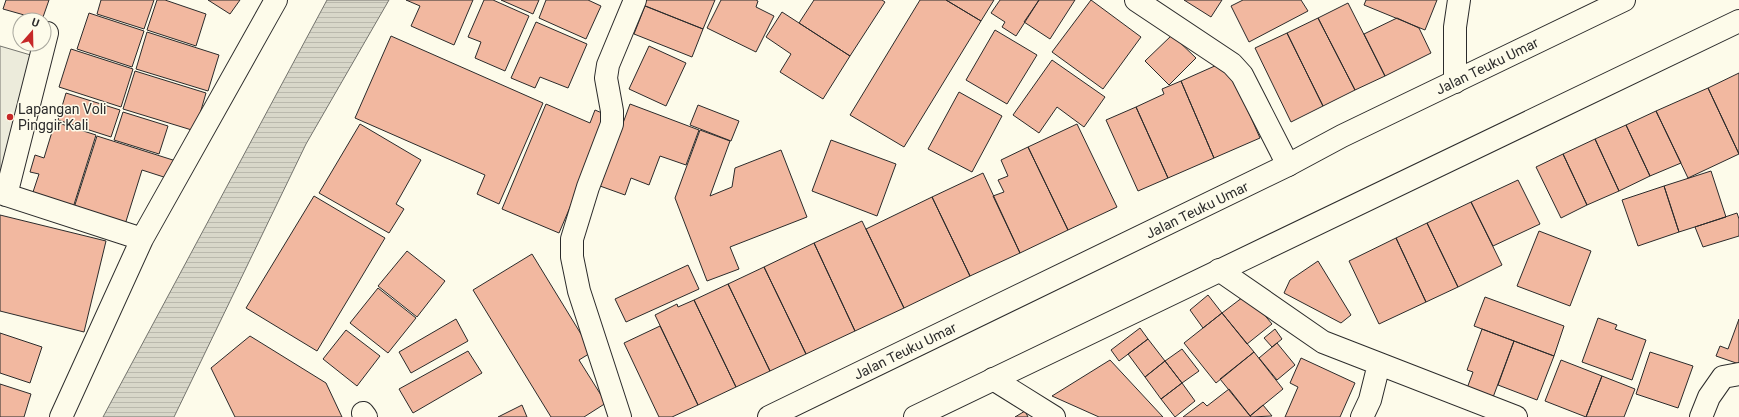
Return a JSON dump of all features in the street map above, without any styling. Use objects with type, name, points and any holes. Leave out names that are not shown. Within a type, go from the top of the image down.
[{"type":"main road","points":[[61,417],[142,239],[208,124],[276,0]]},
{"type":"main road","points":[[620,417],[579,291],[572,257],[572,239],[588,187],[612,124],[612,111],[606,78],[608,65],[635,0]]},
{"type":"main road","points":[[1136,0],[1232,64],[1242,75],[1288,165]]},
{"type":"main road","points":[[1455,82],[1455,27],[1459,0]]},
{"type":"main road","name":"Jalan Teuku Umar","points":[[769,417],[1288,165],[1342,136],[1624,0]]},
{"type":"main road","points":[[915,417],[1739,21]]},
{"type":"main road","points":[[42,52],[3,194],[142,239]]},
{"type":"main road","points":[[1220,270],[1323,342],[1516,417]]},
{"type":"main road","points":[[1362,417],[1370,400],[1378,364]]},
{"type":"main road","points":[[1701,417],[1709,397],[1723,377],[1739,374]]},
{"type":"main road","points":[[994,379],[1054,417]]},
{"type":"shaded area","points":[[327,0],[389,0],[306,144],[174,417],[103,417]]},
{"type":"shaded area","name":"Lapangan Voli Pinggir Kali","points":[[0,46],[12,50],[12,52],[20,52],[34,56],[0,179]]},
{"type":"building","points":[[6,0],[49,0],[45,12],[14,12],[3,9]]},
{"type":"building","points":[[101,0],[154,0],[144,29],[97,14]]},
{"type":"building","points":[[157,0],[165,0],[206,14],[196,46],[147,30]]},
{"type":"building","points":[[208,0],[240,0],[230,14]]},
{"type":"building","points":[[406,0],[473,0],[454,45],[411,26],[420,6]]},
{"type":"building","points":[[484,0],[493,0],[529,16],[505,71],[475,58],[481,42],[468,37]]},
{"type":"building","points":[[501,0],[539,0],[533,14]]},
{"type":"building","points":[[546,0],[588,0],[601,6],[586,39],[539,18]]},
{"type":"building","points":[[639,0],[715,0],[703,29],[638,3]]},
{"type":"building","points":[[721,0],[756,0],[758,1],[756,7],[774,16],[756,52],[707,28]]},
{"type":"building","points":[[814,0],[882,0],[885,2],[850,56],[799,23]]},
{"type":"building","points":[[920,0],[946,0],[981,21],[904,147],[850,115]]},
{"type":"building","points":[[946,0],[994,0],[981,21]]},
{"type":"building","points":[[1000,0],[1039,0],[1016,36],[1002,27],[1005,22],[991,13]]},
{"type":"building","points":[[1039,0],[1075,0],[1050,39],[1024,22]]},
{"type":"building","points":[[1091,0],[1141,37],[1103,89],[1052,52]]},
{"type":"building","points":[[1184,0],[1222,0],[1211,17]]},
{"type":"building","points":[[1243,0],[1301,0],[1308,11],[1249,42],[1231,6]]},
{"type":"building","points":[[1366,0],[1437,0],[1425,30],[1364,5]]},
{"type":"building","points":[[1348,3],[1385,76],[1355,90],[1318,18]]},
{"type":"building","points":[[645,6],[703,29],[692,57],[634,34]]},
{"type":"building","points":[[782,12],[850,56],[823,99],[780,72],[791,54],[766,37]]},
{"type":"building","points":[[89,13],[144,31],[132,67],[77,49]]},
{"type":"building","points":[[1318,18],[1355,90],[1323,106],[1287,33]]},
{"type":"building","points":[[1397,18],[1419,28],[1431,53],[1385,76],[1364,34]]},
{"type":"building","points":[[536,22],[587,44],[568,88],[540,77],[535,88],[511,78]]},
{"type":"building","points":[[995,30],[1037,55],[1007,104],[966,80]]},
{"type":"building","points":[[147,32],[219,55],[208,91],[136,69]]},
{"type":"building","points":[[1287,33],[1323,106],[1291,122],[1255,48]]},
{"type":"building","points":[[1172,35],[1196,58],[1169,85],[1145,61]]},
{"type":"building","points":[[391,36],[543,103],[499,204],[477,194],[485,175],[355,118]]},
{"type":"building","points":[[649,46],[686,63],[666,106],[629,89]]},
{"type":"building","points":[[71,49],[133,69],[121,107],[59,87]]},
{"type":"building","points":[[1052,60],[1105,97],[1084,127],[1057,107],[1039,133],[1013,115]]},
{"type":"building","points":[[1226,61],[1260,138],[1214,158],[1181,81]]},
{"type":"building","points":[[135,71],[206,93],[195,131],[123,109]]},
{"type":"building","points":[[1739,73],[1739,154],[1708,88]]},
{"type":"building","points":[[1181,81],[1214,158],[1168,178],[1136,107],[1164,94],[1162,89]]},
{"type":"building","points":[[1708,88],[1739,154],[1688,178],[1656,111]]},
{"type":"building","points":[[959,92],[1002,116],[972,172],[928,149]]},
{"type":"building","points":[[66,93],[120,110],[111,137],[58,120]]},
{"type":"building","points":[[546,104],[590,123],[595,110],[609,116],[559,233],[502,209]]},
{"type":"building","points":[[630,104],[699,130],[686,165],[660,156],[649,185],[631,178],[625,195],[600,186]]},
{"type":"building","points":[[698,105],[739,121],[731,141],[690,125]]},
{"type":"building","points":[[1136,107],[1168,178],[1138,191],[1106,120]]},
{"type":"building","points":[[1656,111],[1681,163],[1650,176],[1626,125]]},
{"type":"building","points":[[123,112],[168,126],[159,154],[114,140]]},
{"type":"building","points":[[55,122],[96,135],[71,214],[30,201],[39,174],[30,172],[35,155],[44,158]]},
{"type":"building","points":[[360,124],[421,160],[396,204],[404,209],[389,233],[319,193]]},
{"type":"building","points":[[1077,124],[1117,207],[1068,230],[1028,147]]},
{"type":"building","points":[[1626,125],[1650,176],[1619,191],[1595,139]]},
{"type":"building","points":[[700,130],[730,141],[710,196],[732,187],[735,168],[781,150],[807,217],[730,247],[739,269],[707,281],[675,198]]},
{"type":"building","points":[[97,136],[176,161],[170,179],[142,170],[123,231],[72,214]]},
{"type":"building","points":[[1595,139],[1619,191],[1587,205],[1563,154]]},
{"type":"building","points":[[831,140],[896,164],[877,216],[812,191]]},
{"type":"building","points":[[1028,147],[1068,230],[1020,253],[993,196],[1004,192],[998,180],[1008,176],[1001,160]]},
{"type":"building","points":[[1563,154],[1587,205],[1561,218],[1536,167]]},
{"type":"building","points":[[1711,171],[1726,217],[1679,232],[1664,186]]},
{"type":"building","points":[[983,173],[1020,253],[970,276],[932,197]]},
{"type":"building","points":[[1518,180],[1540,224],[1493,246],[1471,202]]},
{"type":"building","points":[[1664,186],[1679,232],[1638,246],[1622,200]]},
{"type":"building","points":[[314,196],[385,238],[317,351],[246,308]]},
{"type":"building","points":[[932,197],[970,276],[904,308],[866,229]]},
{"type":"building","points":[[1471,202],[1502,265],[1458,287],[1427,223]]},
{"type":"building","points":[[1737,213],[1739,219],[1739,236],[1703,247],[1695,227]]},
{"type":"building","points":[[0,215],[106,241],[84,332],[0,311]]},
{"type":"building","points":[[862,221],[904,308],[855,331],[814,243]]},
{"type":"building","points":[[1427,223],[1458,287],[1426,302],[1396,238]]},
{"type":"building","points":[[1539,231],[1591,251],[1570,306],[1517,286]]},
{"type":"building","points":[[1396,238],[1426,302],[1379,324],[1349,261]]},
{"type":"building","points":[[814,243],[855,331],[806,354],[764,267]]},
{"type":"building","points":[[407,251],[445,281],[417,317],[378,286]]},
{"type":"building","points":[[532,254],[592,352],[579,360],[606,403],[584,417],[551,417],[473,290]]},
{"type":"building","points":[[1318,261],[1351,315],[1341,323],[1284,293],[1290,280]]},
{"type":"building","points":[[688,265],[699,289],[626,322],[615,299]]},
{"type":"building","points":[[764,267],[806,354],[770,371],[728,284]]},
{"type":"building","points":[[728,284],[770,371],[736,387],[694,300]]},
{"type":"building","points":[[378,288],[416,318],[388,353],[350,323]]},
{"type":"building","points":[[1247,294],[1272,324],[1247,344],[1222,313]]},
{"type":"building","points":[[1208,295],[1222,313],[1203,328],[1190,310]]},
{"type":"building","points":[[1485,297],[1564,326],[1554,356],[1474,326]]},
{"type":"building","points":[[694,300],[736,387],[698,405],[655,315],[677,304],[678,307]]},
{"type":"building","points":[[1222,313],[1254,352],[1216,383],[1184,343]]},
{"type":"building","points":[[1598,318],[1617,325],[1615,329],[1646,340],[1632,380],[1582,362]]},
{"type":"building","points":[[456,319],[468,341],[411,373],[399,352]]},
{"type":"building","points":[[1739,319],[1739,364],[1716,356],[1720,346],[1728,349]]},
{"type":"building","points":[[660,326],[698,405],[672,417],[659,417],[624,343]]},
{"type":"building","points":[[1140,328],[1148,339],[1119,361],[1111,350]]},
{"type":"building","points":[[1275,329],[1282,339],[1272,347],[1264,338]]},
{"type":"building","points":[[1482,329],[1514,341],[1492,400],[1466,391],[1473,372],[1467,370]]},
{"type":"building","points":[[346,330],[380,356],[357,386],[323,359]]},
{"type":"building","points":[[0,333],[42,347],[30,383],[0,373]]},
{"type":"building","points":[[250,336],[326,383],[342,417],[235,417],[211,368]]},
{"type":"building","points":[[1148,339],[1165,361],[1145,377],[1128,354]]},
{"type":"building","points":[[1514,341],[1554,356],[1537,400],[1498,385]]},
{"type":"building","points":[[1277,343],[1295,365],[1277,380],[1259,358]]},
{"type":"building","points":[[1182,349],[1199,371],[1182,383],[1165,361]]},
{"type":"building","points":[[468,351],[482,373],[413,413],[399,389]]},
{"type":"building","points":[[1254,352],[1283,389],[1250,416],[1220,379]]},
{"type":"building","points":[[1650,352],[1693,366],[1678,408],[1636,394]]},
{"type":"building","points":[[1301,358],[1355,383],[1340,417],[1285,417],[1298,387],[1290,383]]},
{"type":"building","points":[[1110,360],[1163,417],[1099,417],[1052,396]]},
{"type":"building","points":[[1561,360],[1602,376],[1586,417],[1545,401]]},
{"type":"building","points":[[1165,361],[1182,383],[1161,399],[1145,377]]},
{"type":"building","points":[[1602,376],[1635,389],[1624,417],[1586,417]]},
{"type":"building","points":[[1182,383],[1195,401],[1175,417],[1161,399]]},
{"type":"building","points":[[0,384],[31,394],[24,417],[0,417]]},
{"type":"building","points":[[1229,389],[1251,417],[1183,417],[1203,402],[1207,406]]},
{"type":"building","points":[[522,405],[527,417],[498,417]]},
{"type":"building","points":[[1263,405],[1272,416],[1250,416]]},
{"type":"building","points":[[1025,411],[1028,417],[1015,417]]},
{"type":"place","name":"Lapangan Voli Pinggir Kali","points":[[10,117]]}]
